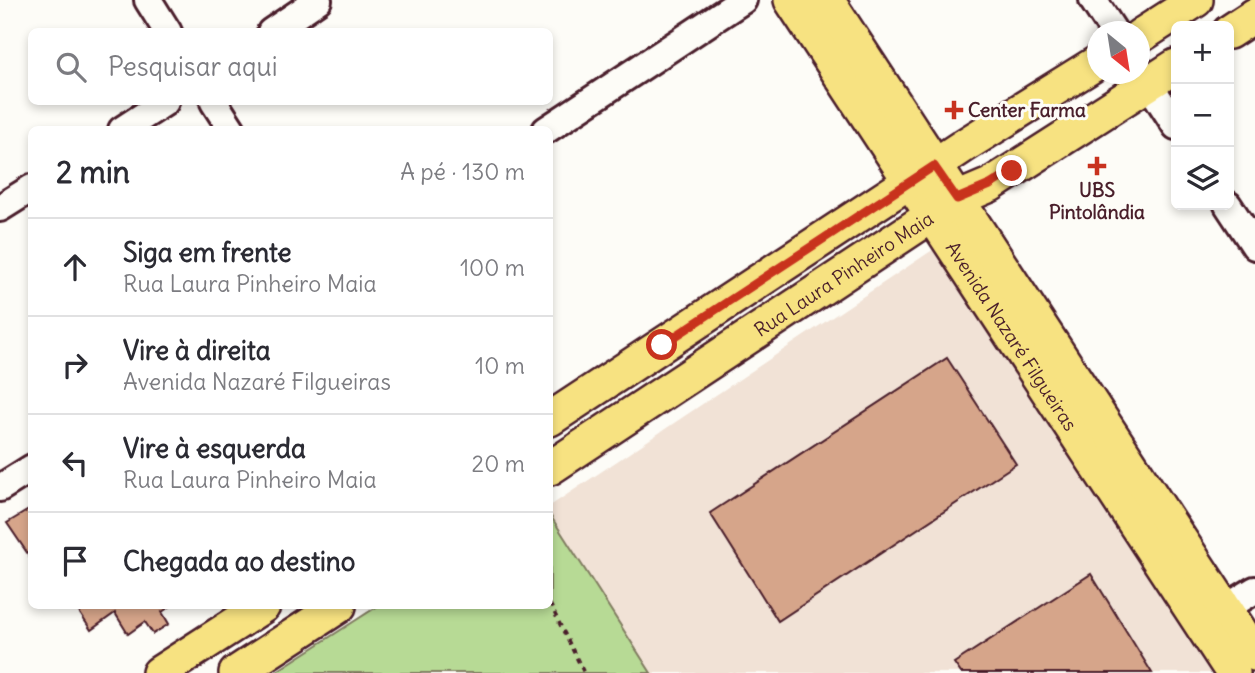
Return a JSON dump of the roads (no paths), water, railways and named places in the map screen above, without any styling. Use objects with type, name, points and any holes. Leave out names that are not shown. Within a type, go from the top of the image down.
[{"type":"main road","name":"Avenida Nazaré Filgueiras","points":[[791,0],[922,174],[1213,616],[1233,673]]},
{"type":"main road","name":"Avenida Nazaré Filgueiras","points":[[827,0],[922,174]]},
{"type":"main road","points":[[1150,29],[1196,0]]},
{"type":"main road","points":[[1234,29],[1255,15]]},
{"type":"main road","name":"Rua Laura Pinheiro Maia","points":[[553,417],[1087,68]]},
{"type":"main road","name":"Rua Laura Pinheiro Maia","points":[[1150,75],[1171,68]]},
{"type":"main road","name":"Rua Laura Pinheiro Maia","points":[[553,466],[944,207],[990,185],[1134,84]]},
{"type":"main road","points":[[159,673],[258,609]]},
{"type":"main road","points":[[236,673],[334,609]]},
{"type":"main road","name":"Avenida Nazaré Filgueiras","points":[[1213,616],[1255,654]]},
{"type":"street","points":[[148,0],[166,28]]},
{"type":"street","points":[[277,28],[318,0]]},
{"type":"street","points":[[552,126],[743,0]]},
{"type":"street","points":[[1093,0],[1107,21]]},
{"type":"street","points":[[1149,84],[1171,118]]},
{"type":"street","points":[[128,126],[160,105]]},
{"type":"street","points":[[216,105],[230,126]]},
{"type":"street","points":[[0,208],[28,190]]},
{"type":"street","points":[[1231,210],[1255,246]]},
{"type":"street","points":[[0,488],[28,470]]},
{"type":"street","points":[[1213,616],[1255,590]]},
{"type":"place","name":"Center Farma","points":[[954,110]]},
{"type":"place","name":"UBS Pintolândia","points":[[1097,166]]}]
